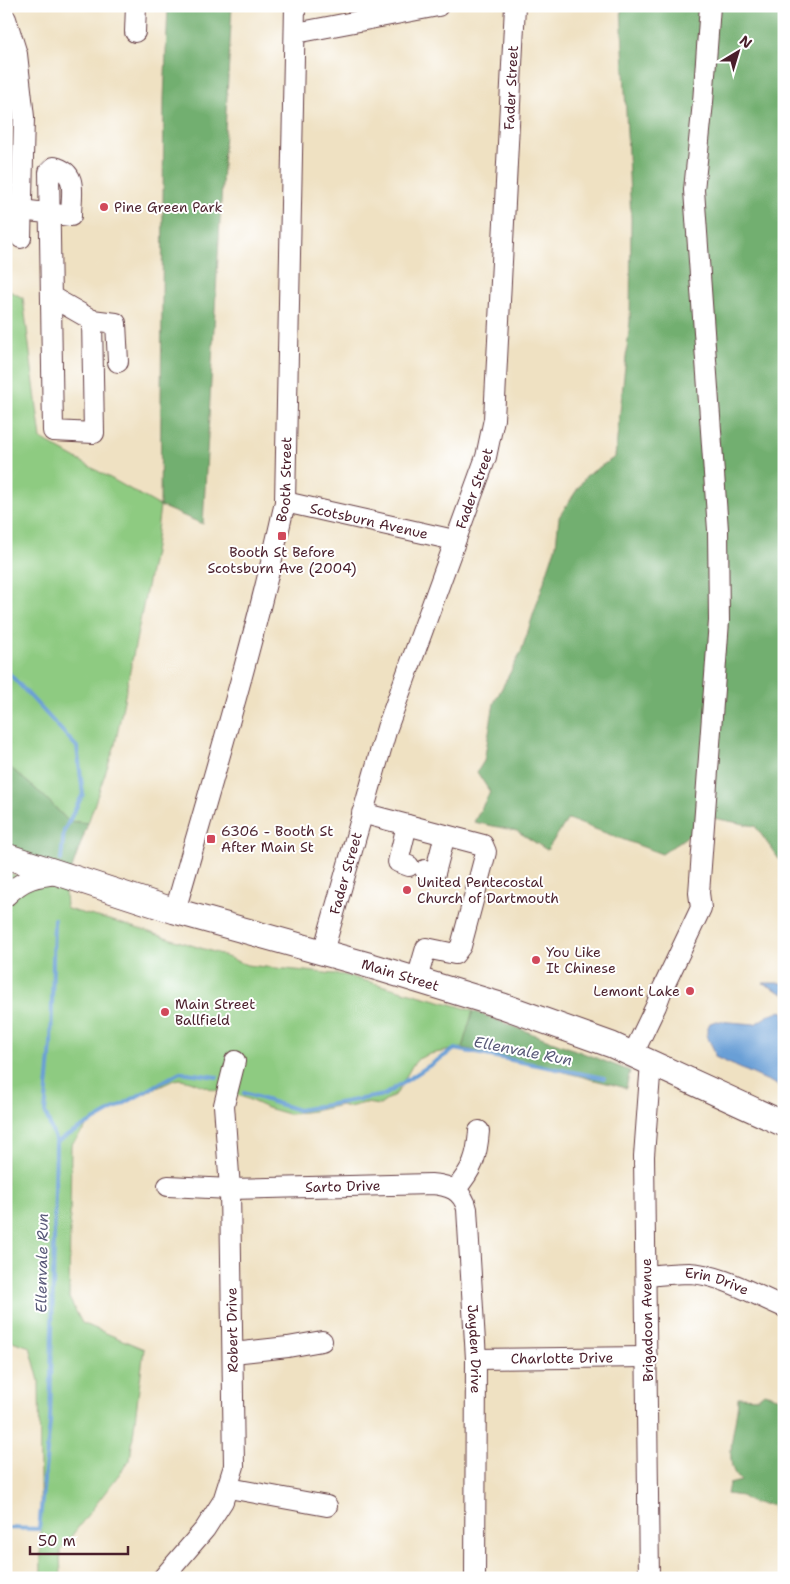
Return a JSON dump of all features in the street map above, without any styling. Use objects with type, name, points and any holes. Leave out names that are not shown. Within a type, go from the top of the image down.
[{"type":"main road","name":"Main Street","points":[[6,856],[175,911],[417,979],[503,1006],[642,1058],[784,1124]]},
{"type":"street","points":[[135,32],[136,6]]},
{"type":"street","name":"Booth Street","points":[[175,911],[243,672],[270,569],[284,502],[296,33],[295,6]]},
{"type":"street","points":[[296,33],[438,6]]},
{"type":"street","name":"Fader Street","points":[[323,952],[387,728],[454,540],[486,457],[494,419],[514,6]]},
{"type":"street","points":[[642,1058],[662,990],[701,908],[699,893],[719,621],[718,530],[694,190],[710,6]]},
{"type":"street","points":[[6,19],[17,54],[23,107],[21,238]]},
{"type":"street","points":[[6,96],[23,107]]},
{"type":"street","points":[[21,210],[49,214],[53,431],[94,433],[92,320]]},
{"type":"street","points":[[52,297],[92,320],[116,323],[118,362]]},
{"type":"street","name":"Scotsburn Avenue","points":[[284,502],[454,540]]},
{"type":"street","points":[[362,813],[483,845],[486,852],[461,946],[456,954],[426,948],[417,979]]},
{"type":"street","points":[[407,825],[398,862],[423,869],[445,835]]},
{"type":"street","points":[[6,896],[28,879],[60,874]]},
{"type":"street","points":[[6,878],[6,888]]},
{"type":"street","name":"Brigadoon Avenue","points":[[642,1058],[649,1578]]},
{"type":"street","name":"Robert Drive","points":[[163,1578],[205,1529],[223,1501],[229,1488],[235,1458],[230,1189],[224,1105],[235,1061]]},
{"type":"street","points":[[455,1190],[476,1158],[480,1131]]},
{"type":"street","name":"Sarto Drive","points":[[168,1186],[230,1189],[431,1184],[446,1186],[455,1190]]},
{"type":"street","name":"Jayden Drive","points":[[455,1190],[461,1195],[468,1209],[476,1359],[475,1578]]},
{"type":"street","name":"Erin Drive","points":[[646,1276],[689,1273],[704,1275],[784,1307]]},
{"type":"street","points":[[233,1353],[322,1341]]},
{"type":"street","name":"Charlotte Drive","points":[[476,1359],[647,1357]]},
{"type":"street","points":[[229,1488],[327,1506]]},
{"type":"green space","points":[[168,6],[232,6],[203,524],[160,506],[164,99]]},
{"type":"green space","points":[[621,6],[784,6],[784,866],[755,826],[713,818],[662,854],[568,819],[547,850],[517,831],[474,822],[490,792],[477,772],[484,761],[494,703],[521,652],[556,545],[559,517],[586,476],[615,457],[630,321],[631,219]]},
{"type":"green space","points":[[6,289],[23,298],[41,439],[160,506],[155,547],[115,745],[88,823],[68,821],[45,797],[6,764]]},
{"type":"green space","points":[[6,764],[45,797],[68,821],[88,823],[69,877],[21,860],[6,841]]},
{"type":"green space","points":[[6,872],[65,891],[66,908],[70,910],[113,921],[217,953],[247,965],[344,975],[473,1011],[462,1048],[430,1054],[418,1059],[397,1093],[380,1105],[365,1103],[349,1107],[341,1105],[288,1114],[267,1108],[241,1096],[214,1090],[181,1079],[174,1080],[108,1111],[87,1126],[71,1145],[69,1298],[82,1323],[144,1349],[130,1460],[60,1551],[61,1578],[41,1578],[39,1381],[30,1347],[6,1339]]},
{"type":"green space","points":[[473,1011],[630,1071],[626,1088],[510,1058],[462,1048]]},
{"type":"green space","points":[[764,1393],[784,1399],[784,1538],[775,1533],[773,1505],[752,1503],[741,1496],[727,1494],[729,1484],[741,1481],[734,1472],[731,1456],[738,1397],[758,1398]]},
{"type":"water","points":[[763,983],[784,983],[784,994]]},
{"type":"water","name":"Lemont Lake","points":[[781,1011],[784,1012],[784,1088],[715,1057],[707,1033],[710,1023],[716,1021],[755,1024],[769,1015]]},
{"type":"waterway","points":[[6,670],[77,747],[83,794],[64,831],[61,860]]},
{"type":"waterway","points":[[54,919],[51,1045],[45,1112],[56,1142]]},
{"type":"waterway","name":"Ellenvale Run","points":[[244,1093],[298,1110],[384,1095],[455,1049],[604,1078]]},
{"type":"waterway","name":"Ellenvale Run","points":[[6,1528],[39,1529],[50,1422],[56,1142],[180,1072],[217,1077]]},
{"type":"place","name":"Pine Green Park","points":[[104,207]]},
{"type":"place","name":"Booth St Before Scotsburn Ave (2004)","points":[[282,536]]},
{"type":"place","name":"6306 - Booth St After Main St","points":[[211,839]]},
{"type":"place","name":"United Pentecostal Church of Dartmouth","points":[[407,890]]},
{"type":"place","name":"You Like It Chinese","points":[[536,960]]},
{"type":"place","name":"Lemont Lake","points":[[690,991]]},
{"type":"place","name":"Main Street Ballfield","points":[[165,1012]]}]
